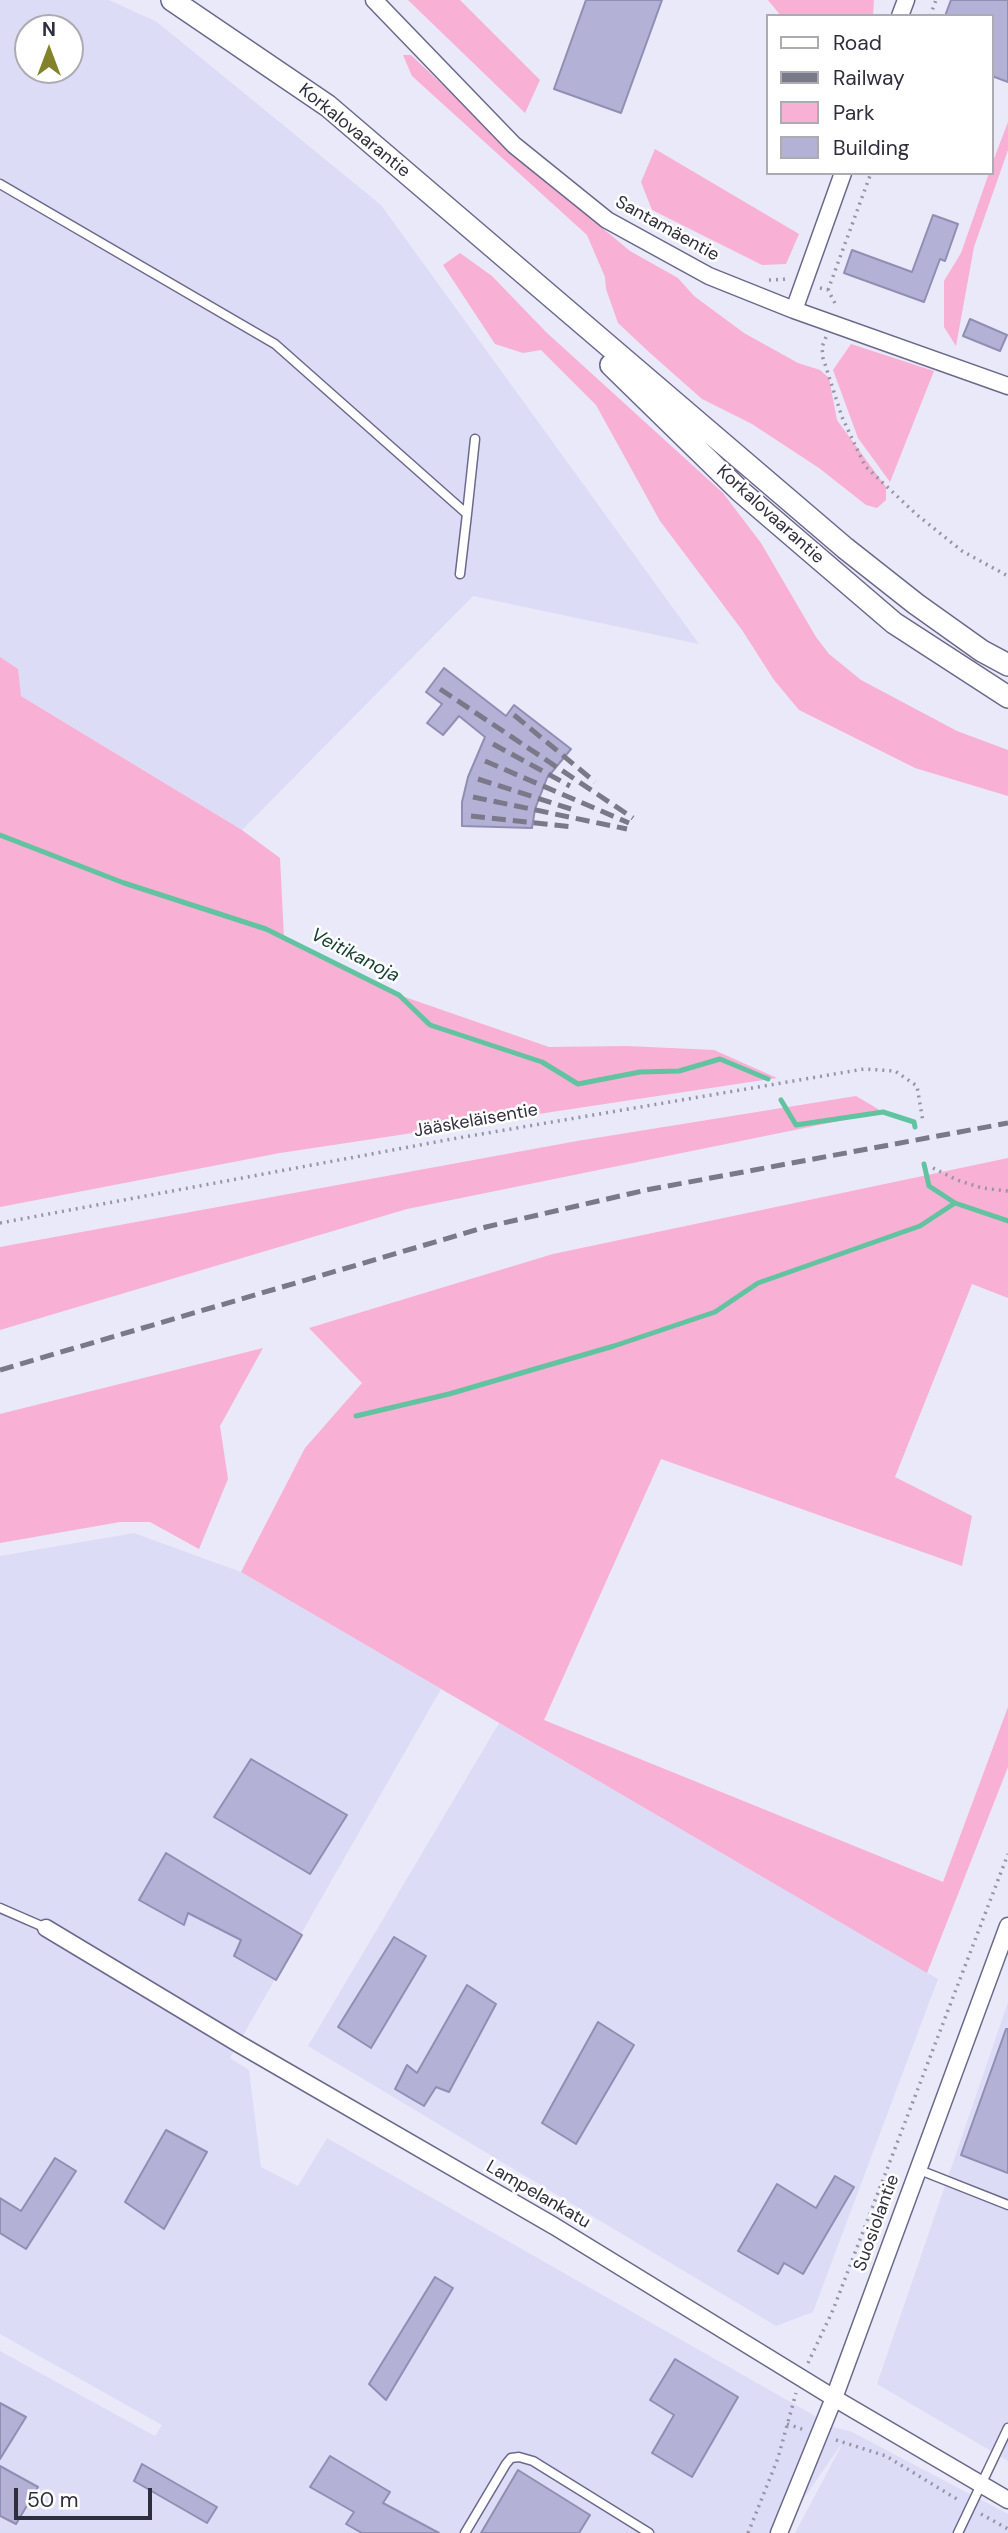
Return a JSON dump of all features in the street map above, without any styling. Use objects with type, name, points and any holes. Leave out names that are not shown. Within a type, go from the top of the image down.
[{"type":"street","name":"Korkalovaarantie","points":[[172,0],[328,106],[845,548],[916,604],[982,651],[1008,665]]},
{"type":"street","name":"Santamäentie","points":[[374,0],[514,145],[607,220],[709,276],[794,310],[1008,386]]},
{"type":"street","points":[[794,310],[842,175]]},
{"type":"street","name":"Korkalovaarantie","points":[[558,303],[575,330],[740,491],[894,623],[1008,697]]},
{"type":"street","name":"Suosiolantie","points":[[779,2533],[834,2398],[1008,1926]]},
{"type":"street","name":"Lampelankatu","points":[[46,1928],[554,2226],[834,2398],[1008,2500]]},
{"type":"lane","points":[[0,184],[275,344],[467,514]]},
{"type":"lane","points":[[460,574],[475,439]]},
{"type":"lane","points":[[0,1908],[46,1928]]},
{"type":"lane","points":[[918,2169],[1008,2204]]},
{"type":"lane","points":[[958,2533],[1008,2428]]},
{"type":"lane","points":[[465,2533],[506,2464],[515,2457],[527,2458],[649,2533]]},
{"type":"path","points":[[846,314],[836,306],[828,290],[870,175]]},
{"type":"path","points":[[762,281],[789,279],[828,290]]},
{"type":"path","points":[[831,323],[822,347],[823,358],[842,417],[865,466],[916,514],[962,551],[1008,576]]},
{"type":"path","name":"Jääskeläisentie","points":[[0,1223],[452,1139],[864,1069],[895,1071],[917,1087],[923,1122]]},
{"type":"path","points":[[933,1168],[982,1188],[1008,1191]]},
{"type":"path","points":[[748,2533],[778,2458],[802,2378],[833,2310],[1008,1854]]},
{"type":"path","points":[[787,2424],[886,2456],[1008,2529]]},
{"type":"shaded area","points":[[0,0],[109,0],[157,22],[381,205],[699,644],[473,596],[242,830],[0,683]]},
{"type":"shaded area","points":[[134,1533],[241,1572],[441,1689],[230,2058],[249,2070],[261,2167],[298,2186],[327,2138],[836,2428],[850,2431],[1008,2514],[1008,2533],[795,2533],[845,2439],[780,2533],[0,2533],[0,2351],[155,2436],[162,2425],[0,2334],[0,1556]]},
{"type":"shaded area","points":[[499,1723],[938,1979],[813,2312],[776,2326],[308,2046]]},
{"type":"shaded area","points":[[1008,2002],[1008,2461],[877,2384]]},
{"type":"green space","points":[[408,0],[460,0],[540,80],[525,113]]},
{"type":"green space","points":[[768,0],[874,0],[873,14],[779,14]]},
{"type":"green space","points":[[403,55],[411,55],[541,177],[630,251],[678,278],[694,296],[744,333],[798,363],[820,370],[829,378],[837,420],[886,487],[886,500],[877,508],[866,505],[819,468],[752,424],[702,399],[650,353],[618,323],[606,289],[605,277],[587,235],[412,76]]},
{"type":"green space","points":[[1008,122],[1008,150],[974,247],[956,346],[944,327],[944,281],[961,253],[988,175],[994,175],[994,159]]},
{"type":"green space","points":[[655,149],[799,234],[786,264],[762,265],[652,210],[641,182]]},
{"type":"green space","points":[[460,253],[492,276],[546,332],[723,493],[761,543],[816,637],[829,654],[861,680],[957,731],[1008,750],[1008,796],[915,768],[799,710],[774,680],[742,630],[660,521],[596,405],[541,350],[523,353],[495,344],[443,265]]},
{"type":"green space","points":[[851,344],[934,371],[890,482],[858,438],[833,370]]},
{"type":"green space","points":[[0,657],[18,669],[21,696],[242,830],[280,858],[284,938],[399,995],[549,1047],[627,1046],[714,1050],[777,1078],[280,1153],[0,1207]]},
{"type":"green space","points":[[856,1096],[883,1112],[407,1209],[0,1330],[0,1247],[577,1141]]},
{"type":"green space","points":[[1008,1158],[1008,1298],[972,1284],[895,1477],[972,1516],[962,1566],[661,1459],[544,1720],[943,1882],[1008,1707],[1008,1767],[927,1973],[241,1572],[305,1448],[362,1383],[309,1328],[553,1254]]},
{"type":"green space","points":[[263,1348],[220,1426],[228,1479],[199,1549],[150,1522],[120,1522],[0,1543],[0,1414]]},
{"type":"building","points":[[586,0],[662,0],[621,113],[554,89]]},
{"type":"building","points":[[951,0],[1008,0],[1008,82],[994,77],[994,14],[946,14]]},
{"type":"building","points":[[933,215],[958,224],[945,261],[940,259],[924,302],[844,273],[852,250],[912,272]]},
{"type":"building","points":[[970,319],[1007,335],[1000,351],[963,336]]},
{"type":"building","points":[[444,668],[506,716],[514,705],[571,749],[547,778],[535,809],[532,828],[462,826],[462,802],[468,777],[485,737],[459,716],[443,735],[427,723],[442,704],[426,692]]},
{"type":"building","points":[[251,1759],[347,1815],[310,1874],[214,1817]]},
{"type":"building","points":[[166,1853],[302,1935],[276,1980],[234,1956],[241,1940],[188,1913],[184,1925],[139,1900]]},
{"type":"building","points":[[394,1937],[426,1956],[371,2048],[338,2027]]},
{"type":"building","points":[[467,1985],[496,2004],[449,2092],[436,2087],[424,2106],[395,2089],[407,2065],[417,2073]]},
{"type":"building","points":[[598,2022],[634,2045],[576,2144],[542,2123]]},
{"type":"building","points":[[1008,2029],[1008,2173],[961,2155]]},
{"type":"building","points":[[166,2130],[207,2152],[164,2229],[125,2202]]},
{"type":"building","points":[[55,2158],[76,2171],[26,2249],[0,2233],[0,2198],[21,2211]]},
{"type":"building","points":[[835,2176],[854,2187],[803,2274],[784,2263],[778,2274],[738,2251],[777,2184],[816,2208]]},
{"type":"building","points":[[435,2277],[453,2288],[386,2400],[369,2384]]},
{"type":"building","points":[[675,2359],[738,2397],[692,2477],[652,2453],[674,2415],[650,2400]]},
{"type":"building","points":[[0,2403],[26,2417],[0,2459]]},
{"type":"building","points":[[330,2456],[390,2492],[383,2503],[439,2533],[362,2533],[346,2524],[354,2512],[310,2487]]},
{"type":"building","points":[[142,2464],[217,2507],[207,2523],[134,2481]]},
{"type":"building","points":[[0,2466],[38,2487],[16,2524],[0,2516]]},
{"type":"building","points":[[518,2470],[590,2515],[579,2533],[481,2533]]},
{"type":"waterway","name":"Veitikanoja","points":[[0,835],[124,883],[266,929],[399,995],[430,1025],[542,1062],[578,1084],[640,1072],[679,1071],[720,1059],[768,1079]]},
{"type":"waterway","name":"Veitikanoja","points":[[781,1100],[796,1125],[883,1112],[914,1122],[915,1127]]},
{"type":"waterway","name":"Veitikanoja","points":[[924,1164],[929,1186],[955,1203],[1008,1221]]},
{"type":"waterway","points":[[356,1416],[449,1394],[614,1346],[715,1312],[758,1283],[920,1226],[955,1203]]},
{"type":"railway","points":[[440,689],[633,818]]},
{"type":"railway","points":[[514,715],[595,782]]},
{"type":"railway","points":[[493,744],[570,786]]},
{"type":"railway","points":[[485,761],[629,823]]},
{"type":"railway","points":[[478,779],[571,809]]},
{"type":"railway","points":[[473,797],[627,829]]},
{"type":"railway","points":[[471,816],[574,827]]},
{"type":"railway","points":[[0,1370],[486,1227],[646,1190],[1008,1123]]}]
